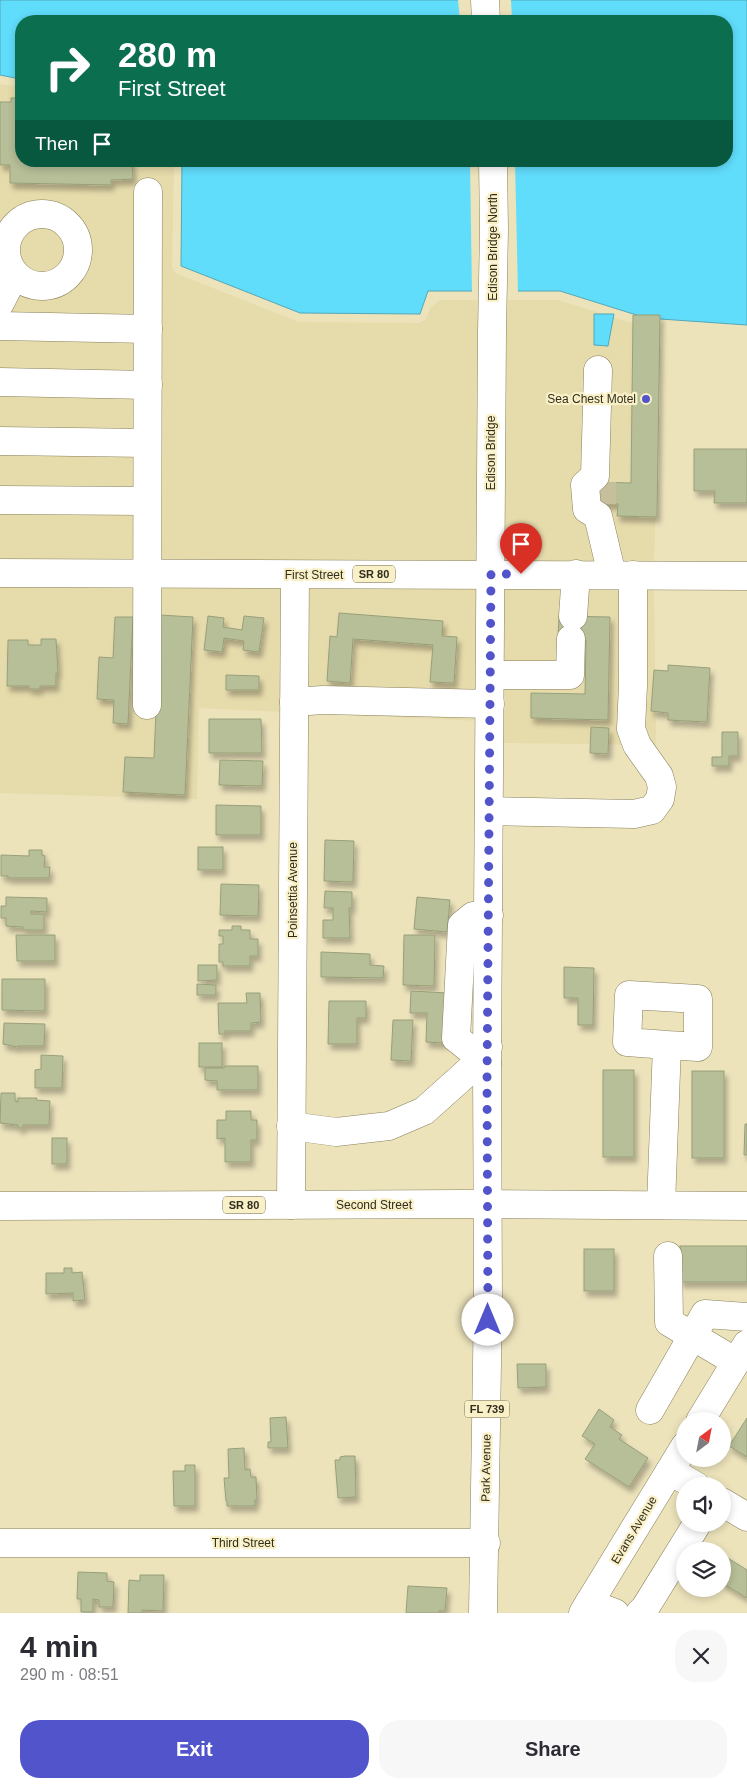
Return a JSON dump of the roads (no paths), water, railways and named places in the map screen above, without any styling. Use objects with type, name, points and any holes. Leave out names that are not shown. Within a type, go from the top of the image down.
[{"type":"main road","points":[[485,0],[486,15]]},
{"type":"main road","name":"Edison Bridge North","points":[[492,332],[493,167]]},
{"type":"main road","points":[[147,705],[148,192]]},
{"type":"main road","points":[[0,303],[15,274]]},
{"type":"main road","points":[[0,326],[148,329]]},
{"type":"main road","name":"Edison Bridge","points":[[491,574],[492,332]]},
{"type":"main road","points":[[489,811],[634,814],[652,810],[660,799],[662,787],[659,776],[637,744],[631,729],[633,685],[622,575],[599,494],[598,370]]},
{"type":"main road","points":[[0,382],[148,385]]},
{"type":"main road","points":[[0,440],[147,443]]},
{"type":"main road","points":[[0,500],[147,501]]},
{"type":"main road","name":"First Street","points":[[0,573],[747,576]]},
{"type":"main road","name":"Park Avenue","points":[[484,1613],[488,1301],[491,574]]},
{"type":"main road","points":[[490,675],[570,675],[576,574]]},
{"type":"main road","name":"Poinsettia Avenue","points":[[290,1205],[295,575]]},
{"type":"main road","points":[[294,702],[323,700],[490,704]]},
{"type":"main road","points":[[661,1206],[667,1045]]},
{"type":"main road","points":[[291,1126],[336,1132],[389,1126],[424,1111],[488,1055]]},
{"type":"main road","name":"Second Street","points":[[0,1206],[487,1204],[747,1206]]},
{"type":"main road","points":[[668,1256],[669,1322],[693,1336],[741,1353],[705,1412]]},
{"type":"main road","points":[[650,1410],[705,1314],[747,1317]]},
{"type":"main road","name":"Evans Avenue","points":[[586,1608],[676,1460]]},
{"type":"main road","points":[[670,1470],[681,1477]]},
{"type":"main road","points":[[731,1507],[747,1517]]},
{"type":"main road","points":[[640,1613],[645,1608],[692,1532]]},
{"type":"main road","name":"Third Street","points":[[0,1542],[486,1543]]},
{"type":"main road","points":[[586,1608],[615,1613]]},
{"type":"water","points":[[0,0],[747,0],[747,325],[646,318],[560,291],[428,291],[420,314],[300,313],[181,266],[182,167],[733,167],[733,15],[15,15],[15,78],[0,75]]},
{"type":"water","points":[[594,314],[614,314],[608,346],[594,345]]},
{"type":"tunnel","points":[[602,482],[602,504]]},
{"type":"place","name":"Sea Chest Motel","points":[[646,399]]}]
